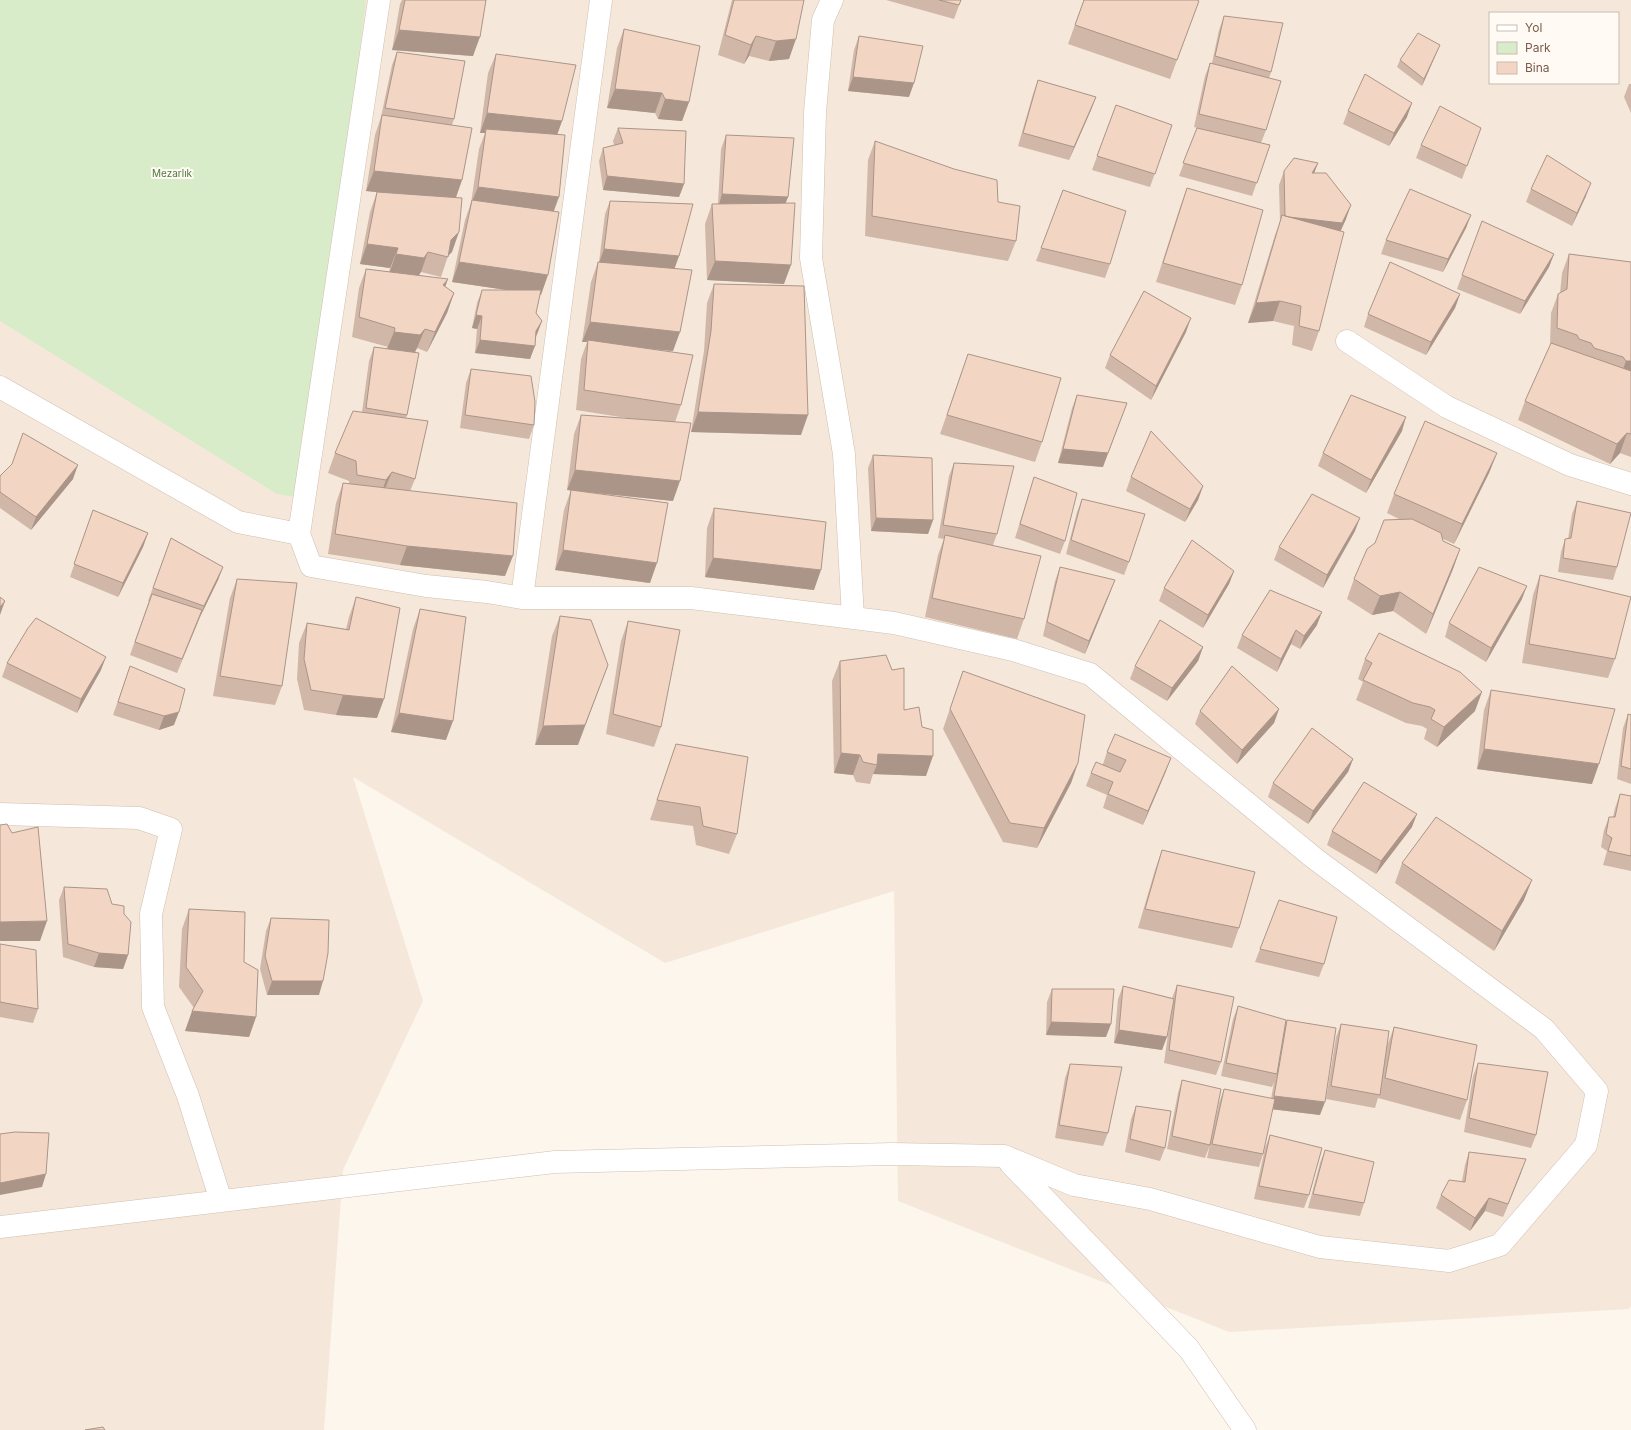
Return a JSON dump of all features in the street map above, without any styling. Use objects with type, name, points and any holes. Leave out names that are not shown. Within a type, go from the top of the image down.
[{"type":"street","points":[[0,1227],[554,1162],[892,1154],[1004,1156],[1074,1185],[1150,1199],[1320,1247],[1450,1261],[1500,1245],[1586,1145],[1597,1091],[1544,1029],[1314,858],[1090,674],[1013,650],[894,623],[691,598],[522,598],[487,592],[426,586],[311,566],[298,534],[379,0]]},
{"type":"street","points":[[522,598],[601,0]]},
{"type":"street","points":[[832,0],[823,20],[815,112],[811,258],[844,454],[853,618]]},
{"type":"street","points":[[1347,341],[1447,407],[1570,465],[1631,484]]},
{"type":"street","points":[[0,387],[238,522],[298,534]]},
{"type":"street","points":[[0,814],[138,818],[171,829],[151,914],[153,1007],[188,1096],[221,1201]]},
{"type":"street","points":[[1004,1156],[1189,1349],[1245,1430]]},
{"type":"shaded area","points":[[0,0],[1631,0],[1631,1306],[1629,1309],[1229,1332],[898,1201],[894,891],[665,963],[353,777],[423,1001],[343,1170],[324,1430],[0,1430]]},
{"type":"green space","name":"Mezarlık","points":[[0,0],[366,0],[339,218],[301,498],[277,494],[0,321]]},
{"type":"building","points":[[405,0],[486,0],[480,37],[399,30]]},
{"type":"building","points":[[734,0],[804,0],[796,39],[776,41],[756,36],[751,45],[725,35]]},
{"type":"building","points":[[939,0],[961,0],[959,5]]},
{"type":"building","points":[[1084,0],[1199,1],[1177,60],[1075,25]]},
{"type":"building","points":[[1224,16],[1283,23],[1271,72],[1215,56]]},
{"type":"building","points":[[624,29],[700,46],[689,102],[665,99],[662,93],[615,89]]},
{"type":"building","points":[[1418,33],[1440,45],[1424,79],[1400,60]]},
{"type":"building","points":[[859,36],[923,46],[914,83],[853,77]]},
{"type":"building","points":[[397,52],[465,61],[454,119],[385,108]]},
{"type":"building","points":[[496,54],[576,65],[562,121],[487,113]]},
{"type":"building","points":[[1210,63],[1281,81],[1266,130],[1199,114]]},
{"type":"building","points":[[1365,74],[1412,103],[1394,133],[1348,111]]},
{"type":"building","points":[[1038,80],[1096,97],[1074,147],[1023,133]]},
{"type":"building","points":[[1116,105],[1172,125],[1155,174],[1097,156]]},
{"type":"building","points":[[1440,106],[1481,128],[1467,166],[1421,145]]},
{"type":"building","points":[[382,115],[472,128],[462,180],[374,171]]},
{"type":"building","points":[[618,128],[686,131],[684,184],[607,176],[603,148],[623,143]]},
{"type":"building","points":[[1197,128],[1270,145],[1257,183],[1183,163]]},
{"type":"building","points":[[486,129],[565,135],[559,197],[478,187]]},
{"type":"building","points":[[726,135],[794,138],[788,197],[722,194]]},
{"type":"building","points":[[875,141],[954,169],[997,180],[998,202],[1020,206],[1016,241],[872,216]]},
{"type":"building","points":[[1547,155],[1591,183],[1577,213],[1531,189]]},
{"type":"building","points":[[1294,158],[1318,163],[1312,173],[1326,173],[1351,205],[1342,223],[1285,216],[1284,171]]},
{"type":"building","points":[[1187,188],[1263,210],[1242,285],[1163,263]]},
{"type":"building","points":[[1410,189],[1471,215],[1448,259],[1386,240]]},
{"type":"building","points":[[1063,190],[1126,211],[1110,264],[1041,248]]},
{"type":"building","points":[[377,192],[462,198],[459,232],[451,240],[448,257],[428,252],[424,258],[396,254],[398,248],[367,244]]},
{"type":"building","points":[[472,200],[559,212],[548,275],[459,262]]},
{"type":"building","points":[[610,201],[693,204],[679,256],[604,249]]},
{"type":"building","points":[[795,203],[791,265],[715,261],[712,204]]},
{"type":"building","points":[[1282,215],[1344,232],[1319,331],[1299,326],[1301,306],[1280,301],[1256,303]]},
{"type":"building","points":[[1482,221],[1554,254],[1525,301],[1462,275]]},
{"type":"building","points":[[1569,254],[1631,262],[1631,361],[1626,361],[1623,357],[1594,348],[1591,343],[1579,339],[1577,335],[1557,328],[1558,294],[1567,289]]},
{"type":"building","points":[[598,262],[692,270],[680,332],[590,322]]},
{"type":"building","points":[[1390,262],[1460,294],[1431,342],[1368,314]]},
{"type":"building","points":[[366,269],[448,279],[443,285],[454,293],[435,332],[425,329],[420,335],[394,332],[395,328],[359,317]]},
{"type":"building","points":[[714,284],[804,286],[808,415],[698,412],[711,331]]},
{"type":"building","points":[[482,290],[541,290],[536,313],[542,321],[536,331],[535,346],[480,340],[482,316],[476,315]]},
{"type":"building","points":[[1144,291],[1191,318],[1156,386],[1110,355]]},
{"type":"building","points":[[588,340],[693,355],[681,405],[584,390]]},
{"type":"building","points":[[1551,343],[1631,371],[1631,434],[1627,433],[1617,444],[1525,401]]},
{"type":"building","points":[[374,347],[419,353],[407,415],[366,408]]},
{"type":"building","points":[[968,354],[1061,378],[1042,442],[947,415]]},
{"type":"building","points":[[471,369],[531,376],[535,402],[534,425],[465,415]]},
{"type":"building","points":[[1077,395],[1127,403],[1108,453],[1063,449]]},
{"type":"building","points":[[1351,395],[1406,417],[1371,480],[1323,453]]},
{"type":"building","points":[[353,411],[428,421],[415,479],[392,472],[386,480],[357,475],[356,461],[335,453]]},
{"type":"building","points":[[581,415],[691,423],[680,481],[575,470]]},
{"type":"building","points":[[1425,421],[1497,453],[1462,524],[1394,494]]},
{"type":"building","points":[[1151,431],[1203,486],[1190,509],[1131,477]]},
{"type":"building","points":[[23,433],[78,465],[36,517],[0,492],[0,476],[12,464]]},
{"type":"building","points":[[873,455],[932,458],[933,520],[876,518]]},
{"type":"building","points":[[954,463],[1014,466],[997,534],[943,525]]},
{"type":"building","points":[[1034,477],[1077,493],[1065,541],[1020,524]]},
{"type":"building","points":[[343,483],[517,503],[513,556],[407,546],[335,534]]},
{"type":"building","points":[[571,490],[668,503],[657,563],[563,550]]},
{"type":"building","points":[[1312,494],[1360,518],[1327,575],[1279,547]]},
{"type":"building","points":[[1082,499],[1145,514],[1129,562],[1071,540]]},
{"type":"building","points":[[1577,501],[1631,513],[1617,567],[1563,558],[1565,539],[1571,538]]},
{"type":"building","points":[[714,508],[826,522],[821,570],[713,558]]},
{"type":"building","points":[[93,510],[148,533],[123,583],[74,564]]},
{"type":"building","points":[[1412,519],[1441,533],[1443,541],[1460,549],[1433,614],[1400,592],[1380,596],[1354,579],[1367,549],[1375,543],[1384,520]]},
{"type":"building","points":[[945,535],[1041,556],[1024,619],[932,598]]},
{"type":"building","points":[[171,538],[223,567],[204,606],[153,588]]},
{"type":"building","points":[[1192,540],[1234,571],[1208,615],[1164,588]]},
{"type":"building","points":[[1060,567],[1115,580],[1089,641],[1047,622]]},
{"type":"building","points":[[1479,567],[1527,586],[1491,648],[1449,623]]},
{"type":"building","points":[[1540,575],[1631,597],[1615,659],[1529,644]]},
{"type":"building","points":[[237,579],[297,583],[282,686],[220,676]]},
{"type":"building","points":[[1270,590],[1322,612],[1304,636],[1296,630],[1281,659],[1242,635]]},
{"type":"building","points":[[152,594],[202,610],[182,659],[135,642]]},
{"type":"building","points":[[0,597],[5,601],[0,607]]},
{"type":"building","points":[[356,597],[400,608],[384,699],[311,690],[304,659],[307,623],[349,630]]},
{"type":"building","points":[[420,609],[466,617],[453,721],[399,713]]},
{"type":"building","points":[[560,616],[591,620],[608,665],[585,725],[543,726]]},
{"type":"building","points":[[36,618],[106,657],[81,699],[7,663],[28,628]]},
{"type":"building","points":[[1160,620],[1203,647],[1172,688],[1135,666]]},
{"type":"building","points":[[628,621],[680,630],[661,727],[613,714]]},
{"type":"building","points":[[1379,633],[1460,672],[1482,692],[1444,727],[1431,719],[1435,710],[1430,707],[1413,703],[1363,680],[1372,663],[1365,659]]},
{"type":"building","points":[[886,655],[892,670],[904,668],[904,710],[919,707],[922,727],[933,730],[933,756],[878,754],[877,765],[863,762],[860,755],[841,753],[840,661]]},
{"type":"building","points":[[130,666],[185,689],[179,712],[164,716],[118,702]]},
{"type":"building","points":[[1232,666],[1279,709],[1242,750],[1200,711]]},
{"type":"building","points":[[963,671],[1085,715],[1078,763],[1044,828],[1010,823],[950,709]]},
{"type":"building","points":[[1491,690],[1615,709],[1599,764],[1484,749]]},
{"type":"building","points":[[1628,714],[1631,715],[1631,769],[1621,766]]},
{"type":"building","points":[[1312,728],[1353,759],[1313,811],[1273,783]]},
{"type":"building","points":[[1115,734],[1171,758],[1148,811],[1108,794],[1113,782],[1091,773],[1096,762],[1120,772],[1126,760],[1107,752]]},
{"type":"building","points":[[676,744],[748,757],[737,834],[703,826],[700,807],[657,800]]},
{"type":"building","points":[[1364,782],[1417,814],[1381,861],[1332,831]]},
{"type":"building","points":[[1620,794],[1631,796],[1631,856],[1608,851],[1612,838],[1606,834],[1609,817],[1615,817]]},
{"type":"building","points":[[1436,817],[1532,880],[1502,931],[1402,863]]},
{"type":"building","points":[[7,824],[12,833],[38,827],[47,921],[0,922],[0,825]]},
{"type":"building","points":[[1162,850],[1255,872],[1239,928],[1145,909]]},
{"type":"building","points":[[64,887],[107,889],[112,904],[124,906],[124,914],[131,922],[128,955],[99,953],[68,944]]},
{"type":"building","points":[[1279,900],[1337,917],[1324,964],[1260,949]]},
{"type":"building","points":[[189,909],[245,912],[244,962],[258,970],[256,1017],[192,1011],[203,991],[186,967]]},
{"type":"building","points":[[271,918],[329,920],[328,953],[323,981],[272,981],[265,956]]},
{"type":"building","points":[[0,944],[36,950],[38,1009],[0,1002]]},
{"type":"building","points":[[1177,985],[1234,997],[1221,1062],[1169,1050]]},
{"type":"building","points":[[1123,986],[1174,999],[1167,1037],[1119,1030]]},
{"type":"building","points":[[1052,989],[1114,989],[1111,1024],[1051,1022]]},
{"type":"building","points":[[1238,1006],[1286,1020],[1277,1074],[1226,1063]]},
{"type":"building","points":[[1287,1020],[1336,1028],[1325,1102],[1274,1096]]},
{"type":"building","points":[[1341,1024],[1389,1031],[1380,1095],[1331,1086]]},
{"type":"building","points":[[1394,1027],[1477,1045],[1467,1100],[1385,1078]]},
{"type":"building","points":[[1478,1063],[1548,1072],[1536,1135],[1469,1118]]},
{"type":"building","points":[[1070,1064],[1122,1067],[1108,1133],[1059,1125]]},
{"type":"building","points":[[1182,1080],[1221,1089],[1210,1145],[1172,1136]]},
{"type":"building","points":[[1224,1089],[1275,1099],[1263,1154],[1212,1144]]},
{"type":"building","points":[[1136,1106],[1171,1111],[1165,1148],[1130,1139]]},
{"type":"building","points":[[15,1132],[49,1133],[46,1174],[0,1183],[0,1134]]},
{"type":"building","points":[[1270,1135],[1322,1148],[1309,1195],[1259,1186]]},
{"type":"building","points":[[1325,1150],[1374,1162],[1364,1203],[1313,1194]]},
{"type":"building","points":[[1469,1152],[1526,1159],[1508,1204],[1489,1198],[1475,1218],[1441,1195],[1449,1180],[1465,1182]]},
{"type":"building","points":[[103,1427],[105,1430],[85,1430]]}]
